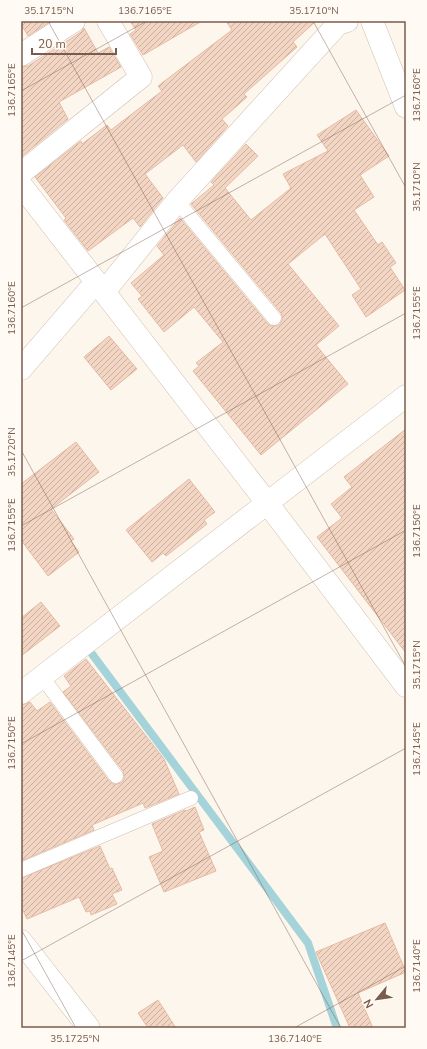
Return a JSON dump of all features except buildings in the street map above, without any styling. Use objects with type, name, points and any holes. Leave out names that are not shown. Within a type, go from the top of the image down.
[{"type":"street","points":[[21,55],[74,21]]},
{"type":"street","points":[[21,173],[141,77],[108,21]]},
{"type":"street","points":[[21,369],[100,287],[338,24],[348,21]]},
{"type":"street","points":[[372,21],[406,106]]},
{"type":"street","points":[[21,185],[268,504],[406,686]]},
{"type":"street","points":[[21,693],[268,504],[406,396]]},
{"type":"street","points":[[21,941],[90,1028]]},
{"type":"lane","points":[[177,201],[274,318]]},
{"type":"lane","points":[[42,677],[116,776]]},
{"type":"lane","points":[[21,870],[191,798]]},
{"type":"waterway","points":[[92,654],[308,943],[337,1028]]}]
